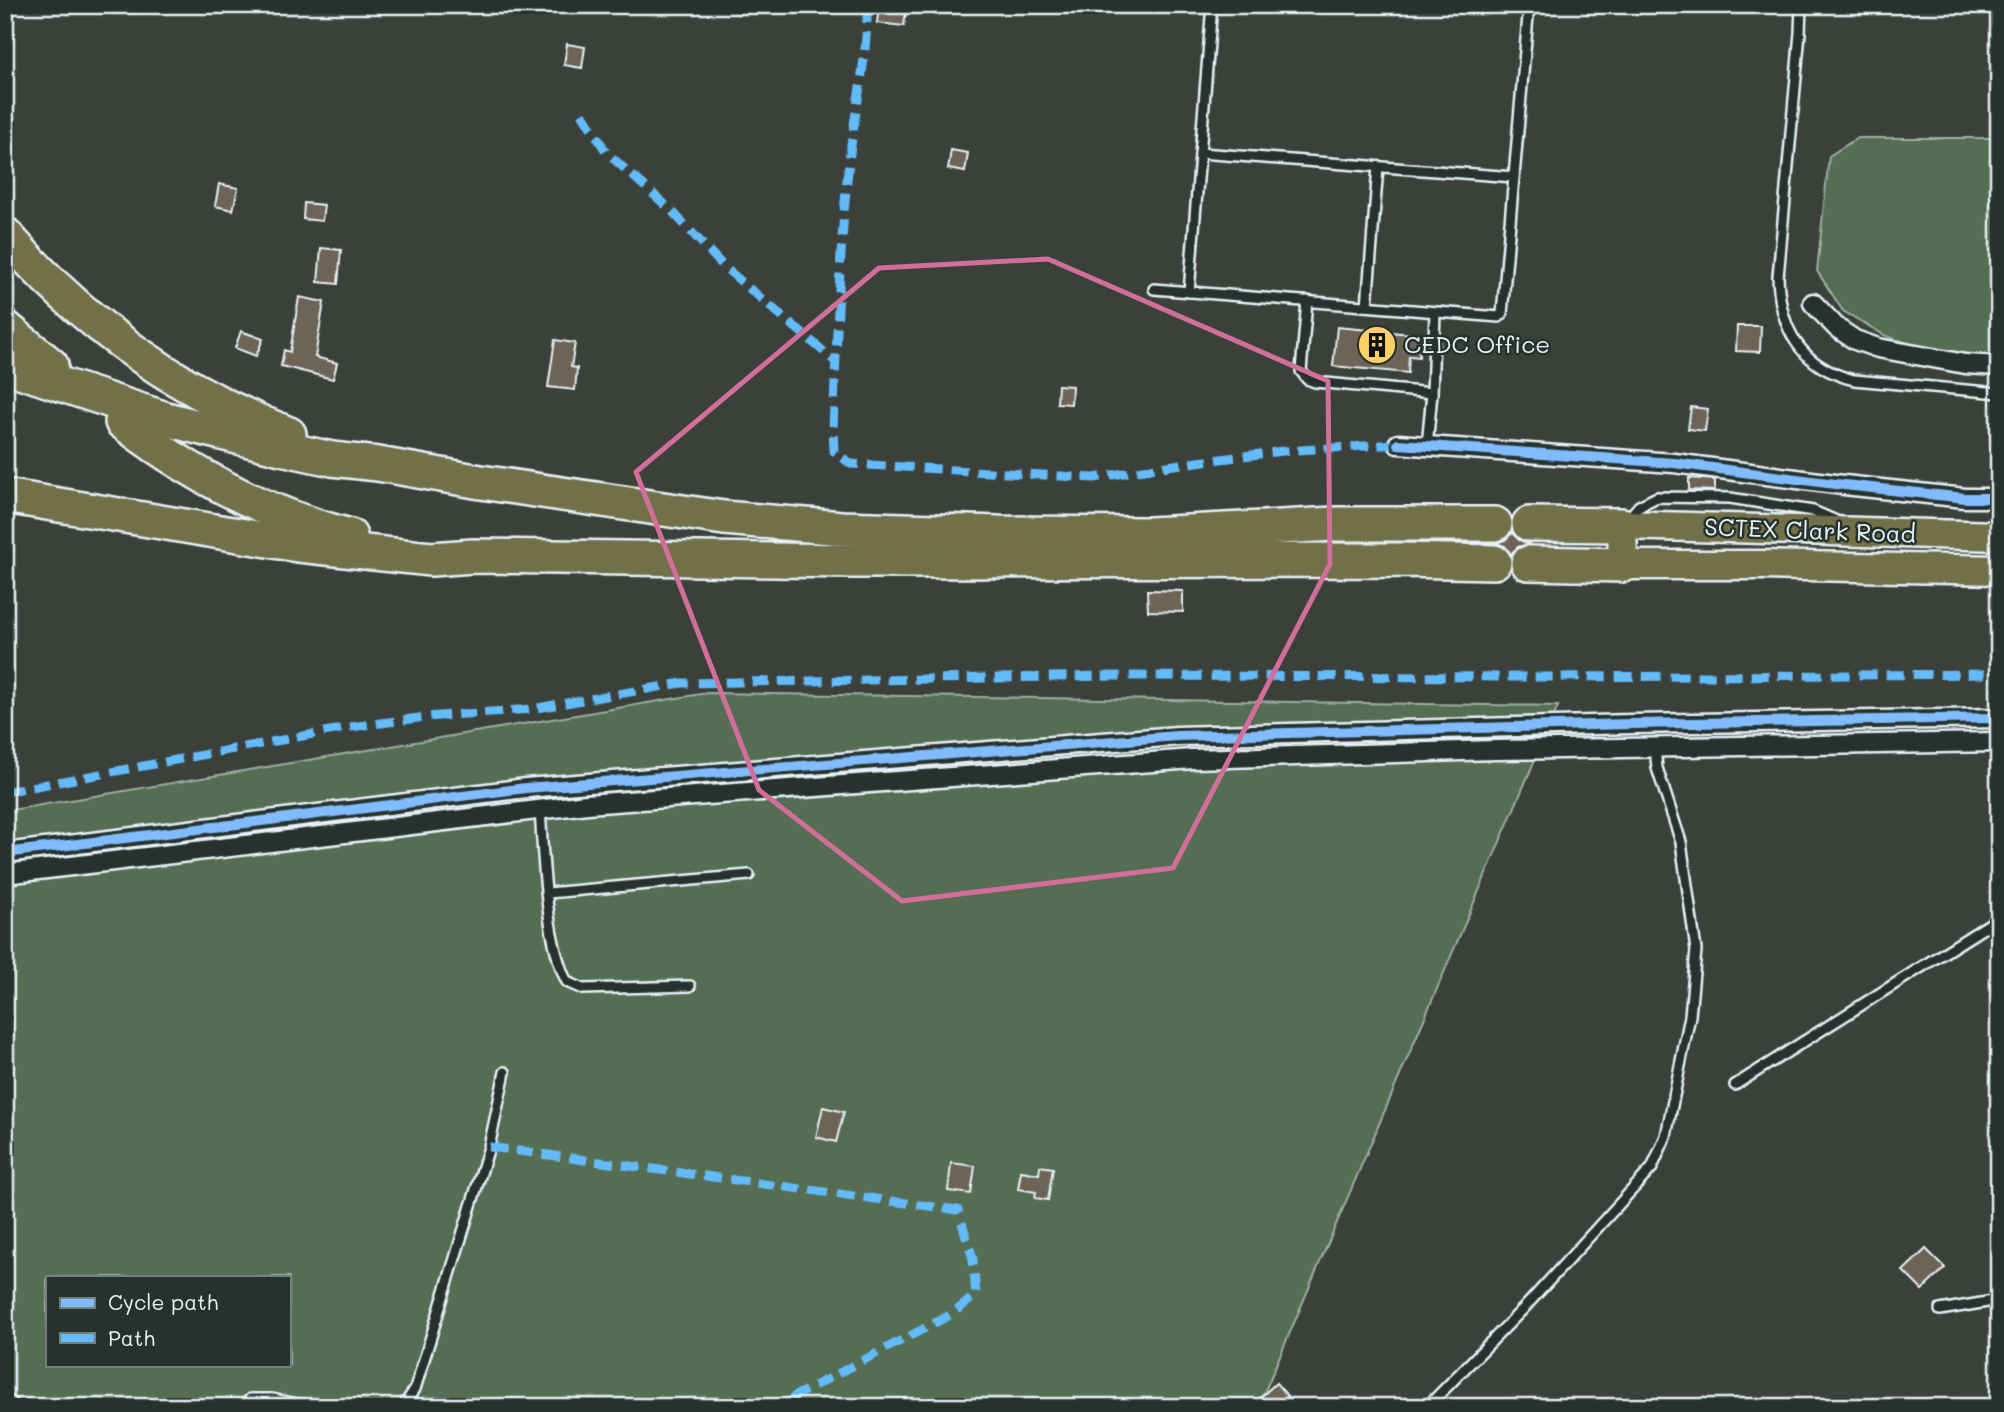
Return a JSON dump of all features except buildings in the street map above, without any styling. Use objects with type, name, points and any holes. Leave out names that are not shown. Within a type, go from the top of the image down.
[{"type":"highway","points":[[5,234],[61,294],[86,316],[118,342],[184,385],[251,419],[378,464]]},
{"type":"highway","points":[[5,327],[51,365]]},
{"type":"highway","points":[[5,366],[166,419],[233,438],[332,459],[724,518],[842,528],[999,533],[1150,534],[1335,524],[1495,524]]},
{"type":"highway","points":[[122,422],[196,474],[275,512],[347,535],[473,556]]},
{"type":"highway","points":[[5,496],[298,545],[431,559],[473,556],[658,560],[1494,562]]},
{"type":"highway","points":[[1529,524],[1622,525]]},
{"type":"highway","points":[[1528,563],[1623,565]]},
{"type":"main road","name":"SCTEX Clark Road","points":[[1622,525],[1999,536]]},
{"type":"main road","points":[[1622,525],[1623,565]]},
{"type":"main road","name":"SCTEX Clark Road","points":[[1623,565],[1999,570]]},
{"type":"street","points":[[1813,303],[1837,328],[1855,340],[1878,348],[1965,364],[1999,366]]},
{"type":"street","points":[[1398,444],[1674,463],[1835,484],[1965,498],[1999,498]]},
{"type":"street","points":[[5,853],[526,788],[1025,748],[1250,733],[1999,719]]},
{"type":"street","points":[[5,874],[540,808],[1027,771],[1244,757],[1999,742]]},
{"type":"street","points":[[5,1404],[10,1407]]},
{"type":"lane","points":[[1189,292],[1212,5]]},
{"type":"lane","points":[[1154,289],[1499,317],[1502,314],[1530,5]]},
{"type":"lane","points":[[1801,5],[1778,277],[1781,310],[1794,341],[1817,364],[1841,377],[1999,393]]},
{"type":"lane","points":[[1200,153],[1514,177]]},
{"type":"lane","points":[[1367,306],[1378,167]]},
{"type":"lane","points":[[1307,301],[1301,371],[1307,379],[1314,382],[1432,393]]},
{"type":"lane","points":[[1427,446],[1436,313]]},
{"type":"lane","points":[[1025,748],[1027,771]]},
{"type":"lane","points":[[1427,1407],[1525,1307],[1652,1168],[1665,1136],[1690,1016],[1696,950],[1681,842],[1657,768],[1655,748]]},
{"type":"lane","points":[[540,808],[548,893],[561,970],[567,982],[583,989],[690,986]]},
{"type":"lane","points":[[548,893],[748,875]]},
{"type":"lane","points":[[1735,1085],[1999,918]]},
{"type":"lane","points":[[403,1407],[415,1388],[485,1160],[505,1072]]},
{"type":"lane","points":[[1940,1310],[1999,1300]]},
{"type":"lane","points":[[243,1407],[250,1399],[272,1399],[313,1407]]},
{"type":"highlighted area","points":[[1048,259],[1328,381],[1330,564],[1173,868],[902,901],[759,790],[636,472],[879,268]]},
{"type":"green space","points":[[1857,138],[1999,138],[1999,363],[1942,354],[1886,336],[1843,311],[1817,271],[1829,156]]},
{"type":"green space","points":[[707,693],[1558,706],[1258,1407],[5,1407],[5,811]]},
{"type":"marked path","points":[[867,5],[864,61],[843,222],[834,451],[851,464],[1094,478],[1283,451],[1398,444]]},
{"type":"marked path","points":[[582,113],[607,153],[670,209],[723,266],[836,362]]},
{"type":"marked path","points":[[5,792],[351,727],[426,717],[531,709],[682,683],[1115,676],[1999,674]]},
{"type":"marked path","points":[[489,1147],[958,1210],[973,1259],[976,1295],[952,1314],[795,1396],[785,1407]]},
{"type":"cycle path","points":[[1398,444],[1674,463],[1835,484],[1965,498],[1999,498]]},
{"type":"cycle path","points":[[5,853],[526,788],[1177,736],[1999,718]]},
{"type":"place","name":"CEDC Office","points":[[1377,345]]}]
